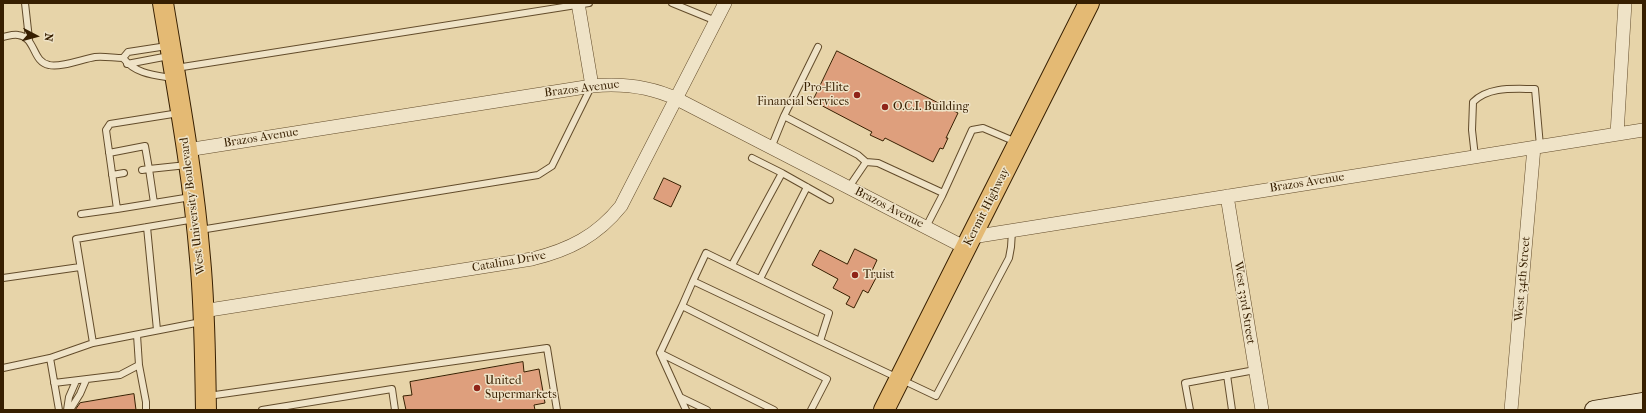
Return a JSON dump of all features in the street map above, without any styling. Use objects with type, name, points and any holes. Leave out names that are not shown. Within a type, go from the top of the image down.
[{"type":"main road","name":"West University Boulevard","points":[[163,3],[188,157],[197,225],[203,316],[206,403]]},
{"type":"main road","name":"Kermit Highway","points":[[885,409],[1089,3]]},
{"type":"main road","points":[[1594,410],[1643,402]]},
{"type":"street","points":[[582,3],[592,86]]},
{"type":"street","name":"Catalina Drive","points":[[203,316],[532,259],[562,251],[579,243],[599,229],[621,206],[725,3]]},
{"type":"street","points":[[1617,134],[1625,3]]},
{"type":"street","name":"Brazos Avenue","points":[[188,157],[592,86],[624,84],[646,88],[677,99],[926,227],[969,242],[1012,230],[1643,130]]},
{"type":"street","name":"West 34th Street","points":[[1511,410],[1537,147]]},
{"type":"street","name":"West 33rd Street","points":[[1227,196],[1262,410]]},
{"type":"lane","points":[[25,3],[29,39],[39,59],[48,65],[52,66],[96,57],[123,58]]},
{"type":"lane","points":[[127,64],[173,62],[582,3]]},
{"type":"lane","points":[[672,3],[716,21]]},
{"type":"lane","points":[[3,37],[17,34],[29,39]]},
{"type":"lane","points":[[772,148],[784,116],[818,47]]},
{"type":"lane","points":[[123,58],[128,52],[173,62]]},
{"type":"lane","points":[[123,58],[127,64],[142,73],[173,62]]},
{"type":"lane","points":[[93,343],[76,239],[147,226],[197,225],[538,175],[552,166],[592,86]]},
{"type":"lane","points":[[1475,157],[1472,130],[1472,102],[1478,96],[1496,90],[1536,89],[1537,147]]},
{"type":"lane","points":[[117,209],[106,130],[110,124],[181,113]]},
{"type":"lane","points":[[784,116],[858,155],[866,162],[878,163],[943,193]]},
{"type":"lane","points":[[926,227],[972,130],[983,128],[1019,143]]},
{"type":"lane","points":[[109,153],[146,146],[154,203]]},
{"type":"lane","points":[[142,170],[188,157]]},
{"type":"lane","points":[[752,158],[830,200]]},
{"type":"lane","points":[[849,187],[866,162]]},
{"type":"lane","points":[[112,175],[124,173]]},
{"type":"lane","points":[[732,265],[782,173]]},
{"type":"lane","points":[[760,279],[807,187]]},
{"type":"lane","points":[[81,214],[193,197]]},
{"type":"lane","points":[[147,226],[157,330]]},
{"type":"lane","points":[[693,281],[936,396],[1008,258],[1011,248],[1012,230]]},
{"type":"lane","points":[[686,410],[660,353],[706,253],[829,313],[820,341]]},
{"type":"lane","points":[[3,278],[80,267]]},
{"type":"lane","points":[[682,306],[827,379],[811,410]]},
{"type":"lane","points":[[3,368],[50,358],[93,343],[157,330],[203,316]]},
{"type":"lane","points":[[137,334],[139,365],[146,402],[146,410]]},
{"type":"lane","points":[[206,403],[547,348],[557,410]]},
{"type":"lane","points":[[660,353],[774,410]]},
{"type":"lane","points":[[50,358],[59,410]]},
{"type":"lane","points":[[54,383],[120,376],[139,365]]},
{"type":"lane","points":[[1190,410],[1185,383],[1255,370]]},
{"type":"lane","points":[[1227,375],[1232,410]]},
{"type":"lane","points":[[69,410],[80,394],[86,380]]},
{"type":"lane","points":[[69,410],[69,397],[76,381]]},
{"type":"lane","points":[[262,410],[392,389],[395,410]]},
{"type":"lane","points":[[680,398],[707,410]]},
{"type":"building","name":"O.C.I. Building","points":[[837,51],[958,113],[946,138],[948,138],[943,149],[940,148],[933,162],[885,138],[883,141],[870,135],[872,132],[813,101]]},
{"type":"building","points":[[664,178],[681,186],[671,207],[654,199]]},
{"type":"building","points":[[855,249],[877,260],[871,273],[877,276],[868,293],[863,290],[854,308],[846,304],[850,297],[833,288],[838,279],[812,265],[820,250],[847,264]]},
{"type":"building","name":"United Supermarkets","points":[[523,362],[524,372],[539,369],[545,403],[534,405],[535,410],[406,410],[403,396],[412,395],[410,382]]},
{"type":"building","points":[[134,394],[136,410],[75,410],[80,403]]},
{"type":"place","name":"Pro-Elite Financial Services","points":[[857,95]]},
{"type":"place","name":"O.C.I. Building","points":[[885,107]]},
{"type":"place","name":"Truist","points":[[855,275]]},
{"type":"place","name":"United Supermarkets","points":[[477,388]]}]
